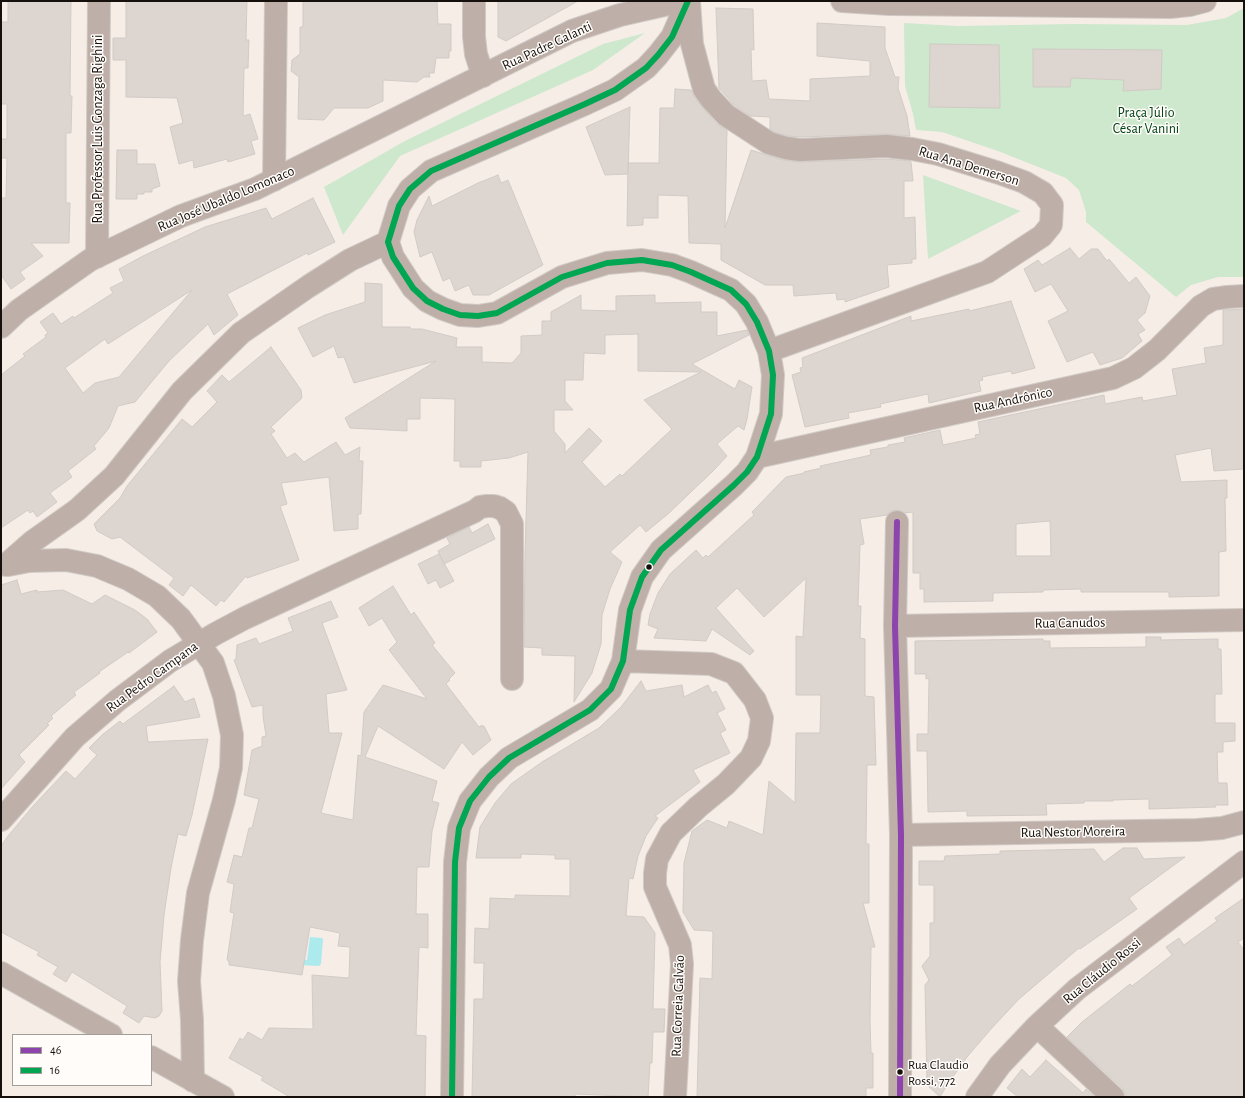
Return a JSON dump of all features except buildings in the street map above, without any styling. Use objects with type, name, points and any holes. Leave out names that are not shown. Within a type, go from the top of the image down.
[{"type":"street","name":"Rua Professor Luis Gonzaga Righini","points":[[97,257],[99,1]]},
{"type":"street","points":[[274,180],[276,1]]},
{"type":"street","points":[[474,1],[474,43],[482,76]]},
{"type":"street","name":"Rua Padre Galanti","points":[[482,76],[572,31],[620,15],[682,1]]},
{"type":"street","points":[[452,1097],[456,862],[459,828],[470,801],[489,777],[509,758],[590,710],[611,689],[623,661],[630,610],[642,577],[661,550],[748,472],[757,457],[772,414],[773,375],[769,351],[757,322],[746,304],[731,290],[672,265],[642,260],[607,263],[562,277],[496,313],[478,316],[460,315],[427,301],[413,288],[392,257],[388,242],[399,206],[410,189],[431,171],[615,90],[646,68],[658,55],[672,37],[689,1]]},
{"type":"street","name":"Rua Ana Demerson","points":[[689,1],[692,44],[704,89],[711,100],[726,115],[769,143],[800,150],[886,146],[938,154],[1024,182],[1043,193],[1052,205],[1052,225],[1042,236],[987,272],[769,351]]},
{"type":"street","points":[[842,1],[889,4],[1070,4],[1170,7],[1190,5],[1205,1]]},
{"type":"street","name":"Rua José Ubaldo Lomonaco","points":[[1,327],[19,310],[97,257],[181,216],[255,190],[482,76]]},
{"type":"street","points":[[4,565],[32,542],[77,510],[114,476],[182,391],[242,333],[309,286],[350,260],[388,242]]},
{"type":"street","name":"Rua Andrônico","points":[[757,457],[1113,378],[1134,368],[1157,350],[1201,306],[1213,299],[1244,296]]},
{"type":"street","name":"Rua Pedro Campana","points":[[1,820],[75,737],[118,700],[170,661],[198,643],[245,618],[475,511],[480,507],[494,506],[500,508],[506,512],[512,524],[512,679]]},
{"type":"street","points":[[897,522],[895,626],[900,835],[900,1097]]},
{"type":"street","points":[[4,565],[28,561],[66,560],[97,566],[128,579],[157,596],[181,619],[213,663],[224,696],[232,735],[231,768],[224,800],[198,893],[192,940],[189,982],[192,1020],[193,1081]]},
{"type":"street","name":"Rua Canudos","points":[[895,626],[1244,620]]},
{"type":"street","name":"Rua Correia Galvão","points":[[623,661],[711,664],[734,673],[755,700],[762,718],[759,741],[751,758],[726,784],[671,832],[657,859],[655,887],[680,945],[682,964],[675,1097]]},
{"type":"street","name":"Rua Nestor Moreira","points":[[900,835],[1197,830],[1222,828],[1244,822]]},
{"type":"street","name":"Rua Cláudio Rossi","points":[[977,1097],[1000,1065],[1037,1026],[1077,989],[1244,862]]},
{"type":"street","points":[[1,973],[110,1034]]},
{"type":"street","points":[[1037,1026],[1113,1097]]},
{"type":"street","points":[[152,1058],[223,1097]]},
{"type":"green space","name":"Praça Júlio César Vanini","points":[[1244,8],[1244,277],[1218,277],[1191,285],[1176,297],[1086,222],[1086,212],[1079,190],[1066,178],[998,151],[942,132],[916,130],[905,86],[904,23],[957,26],[1074,24],[1187,25],[1226,18]]},
{"type":"green space","points":[[645,33],[593,70],[400,156],[343,235],[324,187],[405,141],[603,44]]},
{"type":"green space","points":[[923,175],[1021,211],[928,259]]},
{"type":"water","points":[[310,937],[323,939],[321,964],[319,966],[300,965],[301,959],[307,960]]},
{"type":"transit line","name":"16","points":[[452,1097],[455,862],[459,828],[470,801],[489,777],[509,758],[590,710],[611,689],[623,661],[630,610],[642,577],[661,550],[734,485],[747,472],[757,457],[771,414],[773,375],[769,351],[757,322],[746,304],[731,290],[672,265],[642,260],[607,263],[562,277],[497,313],[478,316],[460,315],[427,301],[413,288],[393,257],[388,242],[399,206],[410,189],[431,171],[615,90],[646,68],[658,55],[672,37],[688,1]]},
{"type":"transit line","name":"46","points":[[897,522],[895,626],[901,835],[900,1097]]},
{"type":"place","name":"Rua Claudio Rossi, 772","points":[[900,1072]]}]
